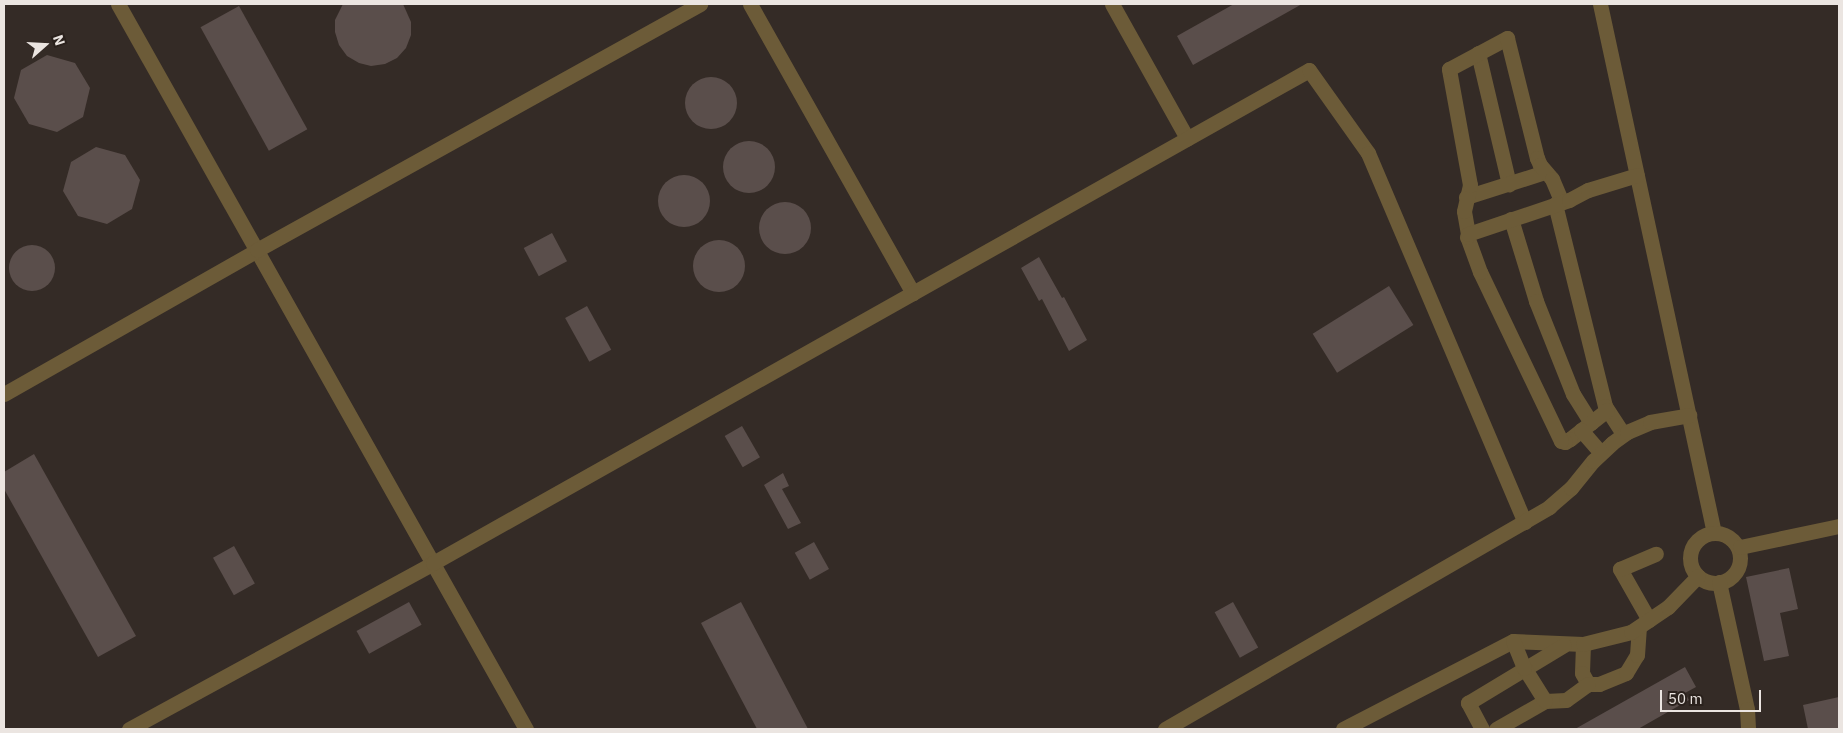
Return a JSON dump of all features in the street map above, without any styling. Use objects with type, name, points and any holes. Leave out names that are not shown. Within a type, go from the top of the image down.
[{"type":"lane","points":[[118,4],[526,729]]},
{"type":"lane","points":[[4,394],[256,250],[700,4]]},
{"type":"lane","points":[[750,4],[913,293]]},
{"type":"lane","points":[[1112,4],[1187,138]]},
{"type":"lane","points":[[1600,4],[1631,177],[1689,415],[1714,533]]},
{"type":"lane","points":[[1607,410],[1565,442],[1557,436],[1467,241],[1468,234],[1464,211],[1470,185],[1449,69],[1507,38],[1537,158],[1557,187],[1562,202],[1598,381],[1607,410],[1625,433]]},
{"type":"lane","points":[[1478,53],[1509,184]]},
{"type":"lane","points":[[129,729],[433,564],[1309,70],[1368,153],[1525,522]]},
{"type":"lane","points":[[1466,198],[1546,172]]},
{"type":"lane","points":[[1468,234],[1562,202],[1588,190],[1631,177]]},
{"type":"lane","points":[[1511,219],[1536,301],[1586,426],[1601,453]]},
{"type":"lane","points":[[1165,729],[1549,508],[1571,488],[1601,453],[1625,433],[1650,422],[1689,415]]},
{"type":"lane","points":[[1740,548],[1839,526]]},
{"type":"lane","points":[[1705,533],[1714,533],[1725,533],[1740,548],[1740,568],[1726,582],[1705,582],[1691,568],[1690,548],[1705,533]]},
{"type":"lane","points":[[1496,729],[1545,701],[1566,700],[1588,684],[1600,684],[1626,673],[1637,656],[1644,623],[1620,569],[1656,554]]},
{"type":"lane","points":[[1343,729],[1513,641],[1583,644],[1631,632],[1668,607],[1698,576]]},
{"type":"lane","points":[[1719,582],[1747,709],[1748,729]]},
{"type":"lane","points":[[1513,641],[1524,668],[1545,701]]},
{"type":"lane","points":[[1482,729],[1468,703],[1566,644]]},
{"type":"lane","points":[[1583,644],[1582,673],[1588,684]]},
{"type":"building","points":[[343,4],[403,4],[411,22],[411,35],[406,48],[397,58],[385,64],[371,66],[359,63],[347,56],[339,45],[335,32],[335,20]]},
{"type":"building","points":[[1234,4],[1302,4],[1193,65],[1177,36]]},
{"type":"building","points":[[239,6],[307,129],[269,151],[201,27]]},
{"type":"building","points":[[47,55],[75,63],[90,88],[83,117],[57,132],[29,124],[14,98],[21,70]]},
{"type":"building","points":[[711,77],[721,79],[729,85],[735,93],[737,103],[735,113],[729,121],[721,127],[711,129],[701,127],[693,121],[687,113],[685,103],[687,93],[693,85],[701,79]]},
{"type":"building","points":[[749,141],[759,143],[767,149],[773,157],[775,167],[773,177],[767,185],[759,191],[749,193],[739,191],[731,185],[725,177],[723,167],[725,157],[731,149],[739,143]]},
{"type":"building","points":[[96,147],[125,155],[140,180],[132,209],[107,224],[78,216],[63,191],[71,162]]},
{"type":"building","points":[[684,175],[694,177],[702,183],[708,191],[710,201],[708,211],[702,219],[694,225],[684,227],[674,225],[666,219],[660,211],[658,201],[660,191],[666,183],[674,177]]},
{"type":"building","points":[[785,202],[795,204],[803,210],[809,218],[811,228],[809,238],[803,246],[795,252],[785,254],[775,252],[767,246],[761,238],[759,228],[761,218],[767,210],[775,204]]},
{"type":"building","points":[[552,233],[567,261],[539,276],[524,248]]},
{"type":"building","points":[[719,240],[729,242],[737,248],[743,256],[745,266],[743,276],[737,284],[729,290],[719,292],[709,290],[701,284],[695,276],[693,266],[695,256],[701,248],[709,242]]},
{"type":"building","points":[[27,245],[37,245],[51,255],[55,268],[51,281],[45,287],[37,291],[27,291],[13,281],[9,273],[9,263],[19,249]]},
{"type":"building","points":[[1039,257],[1062,298],[1064,297],[1087,340],[1069,351],[1042,299],[1039,301],[1021,268]]},
{"type":"building","points":[[1389,286],[1413,325],[1337,373],[1313,334]]},
{"type":"building","points":[[587,306],[611,350],[589,362],[565,318]]},
{"type":"building","points":[[742,426],[760,457],[743,467],[725,436]]},
{"type":"building","points":[[34,454],[136,636],[98,657],[4,489],[4,472]]},
{"type":"building","points":[[783,473],[789,486],[782,489],[801,523],[788,529],[764,485]]},
{"type":"building","points":[[814,542],[829,569],[810,580],[795,553]]},
{"type":"building","points":[[234,546],[255,584],[234,595],[213,558]]},
{"type":"building","points":[[1789,568],[1798,609],[1780,613],[1789,656],[1764,661],[1746,577]]},
{"type":"building","points":[[409,602],[422,625],[369,654],[357,631]]},
{"type":"building","points":[[741,602],[808,729],[757,729],[701,623]]},
{"type":"building","points":[[1233,602],[1258,647],[1240,658],[1215,612]]},
{"type":"building","points":[[1685,667],[1696,687],[1685,693],[1689,700],[1638,729],[1575,729]]},
{"type":"building","points":[[1839,697],[1839,729],[1808,729],[1803,705]]}]
